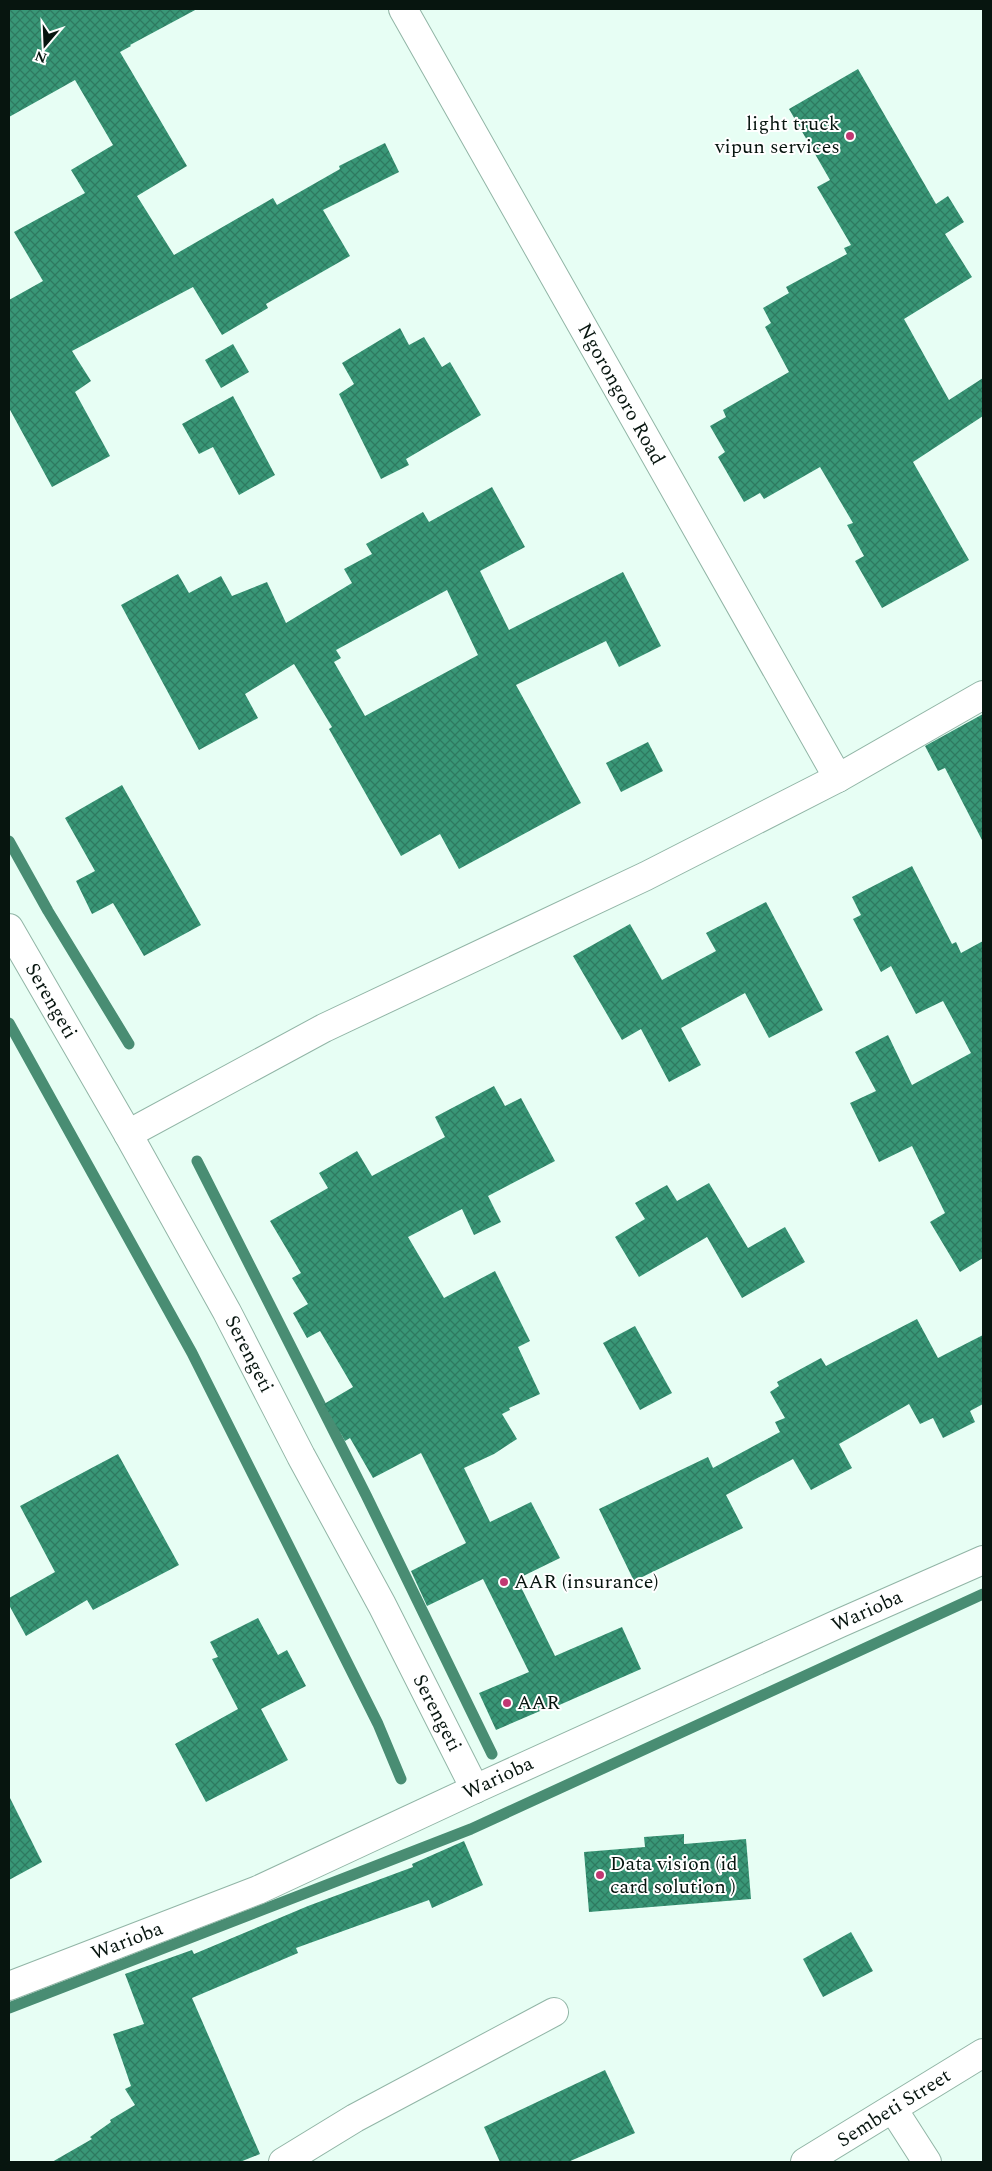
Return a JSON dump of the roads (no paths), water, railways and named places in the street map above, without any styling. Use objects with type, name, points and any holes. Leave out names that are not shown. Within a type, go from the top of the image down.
[{"type":"street","name":"Ngorongoro Road","points":[[403,9],[838,778]]},
{"type":"street","points":[[128,1134],[324,1028],[646,876],[838,778],[983,695]]},
{"type":"street","name":"Serengeti","points":[[9,928],[128,1134],[227,1312],[301,1456],[382,1605],[475,1789]]},
{"type":"street","name":"Warioba","points":[[9,1986],[258,1890],[475,1789],[983,1560]]},
{"type":"street","points":[[283,2162],[355,2118],[554,2012]]},
{"type":"street","name":"Sembeti Street","points":[[805,2162],[983,2053]]},
{"type":"street","points":[[893,2109],[927,2162]]},
{"type":"waterway","points":[[9,841],[48,911],[129,1044]]},
{"type":"waterway","points":[[9,1023],[192,1353],[378,1724],[401,1779]]},
{"type":"waterway","points":[[197,1161],[366,1495],[492,1754]]},
{"type":"waterway","points":[[9,2008],[471,1829],[983,1594]]},
{"type":"place","name":"light truck vipun services","points":[[850,136]]},
{"type":"place","name":"AAR (insurance)","points":[[504,1582]]},
{"type":"place","name":"AAR","points":[[507,1703]]},
{"type":"place","name":"Data vision (id card solution )","points":[[600,1875]]}]
